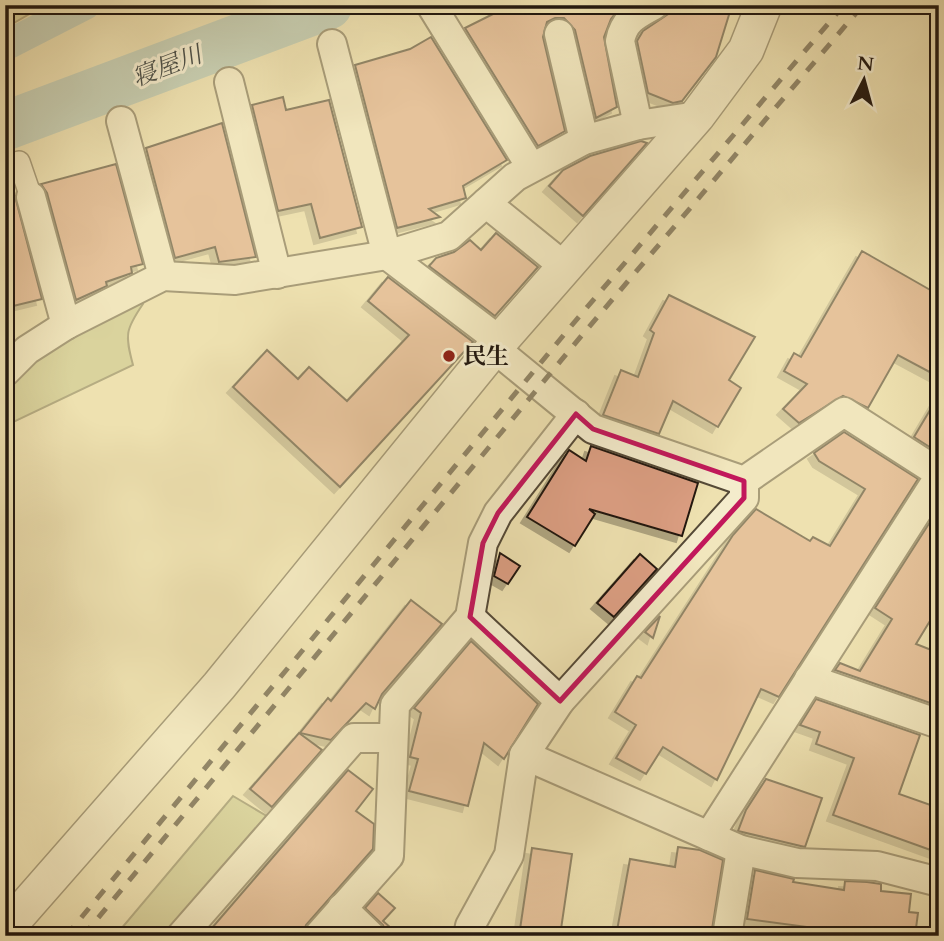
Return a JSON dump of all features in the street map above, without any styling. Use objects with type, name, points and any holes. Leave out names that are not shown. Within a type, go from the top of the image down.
[{"type":"street","points":[[432,5],[531,167]]},
{"type":"street","points":[[638,125],[620,41],[623,27],[631,17],[654,5]]},
{"type":"street","points":[[5,930],[219,686],[497,344],[697,116],[746,50],[764,5]]},
{"type":"street","points":[[559,34],[584,140]]},
{"type":"street","points":[[332,44],[387,254],[497,344],[593,429],[744,481]]},
{"type":"street","points":[[229,82],[277,275]]},
{"type":"street","points":[[5,372],[27,350],[66,325],[163,276],[235,280],[277,275],[387,254],[449,236],[531,167],[584,140],[638,125],[697,116]]},
{"type":"street","points":[[121,121],[163,276]]},
{"type":"street","points":[[19,162],[66,325]]},
{"type":"street","points":[[486,203],[565,267]]},
{"type":"street","points":[[709,836],[939,475],[844,412],[744,481]]},
{"type":"street","points":[[318,936],[389,856],[395,705],[470,617],[483,543],[498,513],[576,414]]},
{"type":"street","points":[[468,936],[470,926],[509,855],[524,755],[560,701],[744,498],[744,481]]},
{"type":"street","points":[[470,617],[560,701]]},
{"type":"street","points":[[809,679],[939,724]]},
{"type":"street","points":[[192,932],[354,738],[393,738]]},
{"type":"street","points":[[524,755],[741,850],[797,863],[877,866],[939,882]]},
{"type":"street","points":[[727,936],[741,850]]},
{"type":"street","points":[[342,908],[371,936]]},
{"type":"highlighted area","points":[[576,414],[593,429],[744,481],[744,498],[560,701],[470,617],[483,543],[498,513]]},
{"type":"green space","points":[[5,5],[45,5],[5,28]]},
{"type":"green space","points":[[135,297],[143,304],[128,333],[133,365],[5,426],[5,389],[19,375],[67,338]]},
{"type":"green space","points":[[233,796],[270,818],[169,936],[115,936]]},
{"type":"building","points":[[511,5],[622,5],[611,19],[604,37],[617,107],[596,118],[575,30],[564,18],[555,18],[547,22],[543,37],[565,131],[538,146],[465,28]]},
{"type":"building","points":[[671,5],[732,5],[716,57],[682,101],[673,103],[648,93],[637,41],[643,31],[668,14]]},
{"type":"building","points":[[431,37],[507,160],[463,186],[466,198],[429,209],[440,217],[397,228],[355,65],[410,49]]},
{"type":"building","points":[[283,97],[286,110],[329,100],[362,227],[320,238],[311,204],[278,211],[252,105]]},
{"type":"building","points":[[222,123],[256,257],[219,262],[215,247],[175,258],[146,148]]},
{"type":"building","points":[[641,141],[647,143],[583,216],[549,186],[563,170],[590,156]]},
{"type":"building","points":[[116,164],[143,264],[131,267],[132,273],[106,282],[107,286],[76,300],[47,193],[41,184]]},
{"type":"building","points":[[15,196],[42,299],[5,308],[5,199]]},
{"type":"building","points":[[496,233],[538,267],[495,316],[429,266],[436,258],[454,252],[470,240],[481,250]]},
{"type":"building","points":[[862,251],[939,295],[939,377],[898,355],[868,408],[843,396],[799,423],[783,409],[807,384],[784,371],[794,353],[801,357]]},
{"type":"building","points":[[388,277],[473,342],[340,487],[233,387],[267,350],[298,379],[309,367],[347,401],[409,335],[368,301]]},
{"type":"building","points":[[669,295],[755,337],[729,380],[741,388],[718,427],[673,401],[659,434],[603,415],[621,370],[638,377],[654,333],[650,330]]},
{"type":"building","points":[[939,395],[939,453],[914,437]]},
{"type":"building","points":[[844,432],[918,479],[779,697],[761,689],[717,780],[663,747],[646,774],[616,758],[636,725],[615,712],[637,676],[641,678],[733,535],[756,509],[810,541],[813,537],[830,546],[865,489],[819,461],[814,453]]},
{"type":"building","points":[[591,446],[698,483],[682,536],[589,509],[595,514],[575,546],[527,517],[569,450],[586,461]]},
{"type":"building","points":[[939,508],[939,606],[916,644],[939,653],[939,706],[835,670],[840,663],[860,671],[892,619],[875,608]]},
{"type":"building","points":[[500,553],[520,566],[508,584],[494,576]]},
{"type":"building","points":[[640,554],[657,569],[614,617],[597,603]]},
{"type":"building","points":[[411,600],[442,624],[382,694],[375,709],[366,703],[331,740],[300,733],[328,698],[331,701]]},
{"type":"building","points":[[660,616],[653,638],[645,632]]},
{"type":"building","points":[[471,641],[538,704],[504,759],[484,743],[468,806],[409,791],[418,759],[410,757],[421,713],[414,708]]},
{"type":"building","points":[[816,699],[920,735],[899,794],[939,808],[939,853],[833,815],[854,758],[816,744],[820,732],[800,725]]},
{"type":"building","points":[[299,733],[322,750],[272,807],[250,789]]},
{"type":"building","points":[[348,770],[373,789],[356,811],[374,824],[373,849],[306,925],[302,936],[205,936]]},
{"type":"building","points":[[766,779],[822,798],[805,847],[738,831],[746,810]]},
{"type":"building","points":[[678,847],[700,850],[723,860],[711,936],[616,936],[630,859],[675,867]]},
{"type":"building","points":[[532,848],[572,854],[560,936],[519,936]]},
{"type":"building","points":[[755,870],[794,879],[793,882],[844,890],[845,881],[867,882],[881,884],[881,891],[911,894],[909,912],[918,913],[915,936],[873,933],[873,936],[829,936],[830,930],[747,919]]},
{"type":"building","points":[[378,893],[395,908],[383,921],[400,936],[387,936],[383,925],[365,908]]},
{"type":"waterway","points":[[5,46],[85,5]]},
{"type":"waterway","name":"寝屋川","points":[[5,126],[328,5]]},
{"type":"railway","points":[[66,936],[572,325],[844,5]]},
{"type":"railway","points":[[83,936],[583,334],[863,5]]},
{"type":"place","name":"民生","points":[[449,356]]}]
